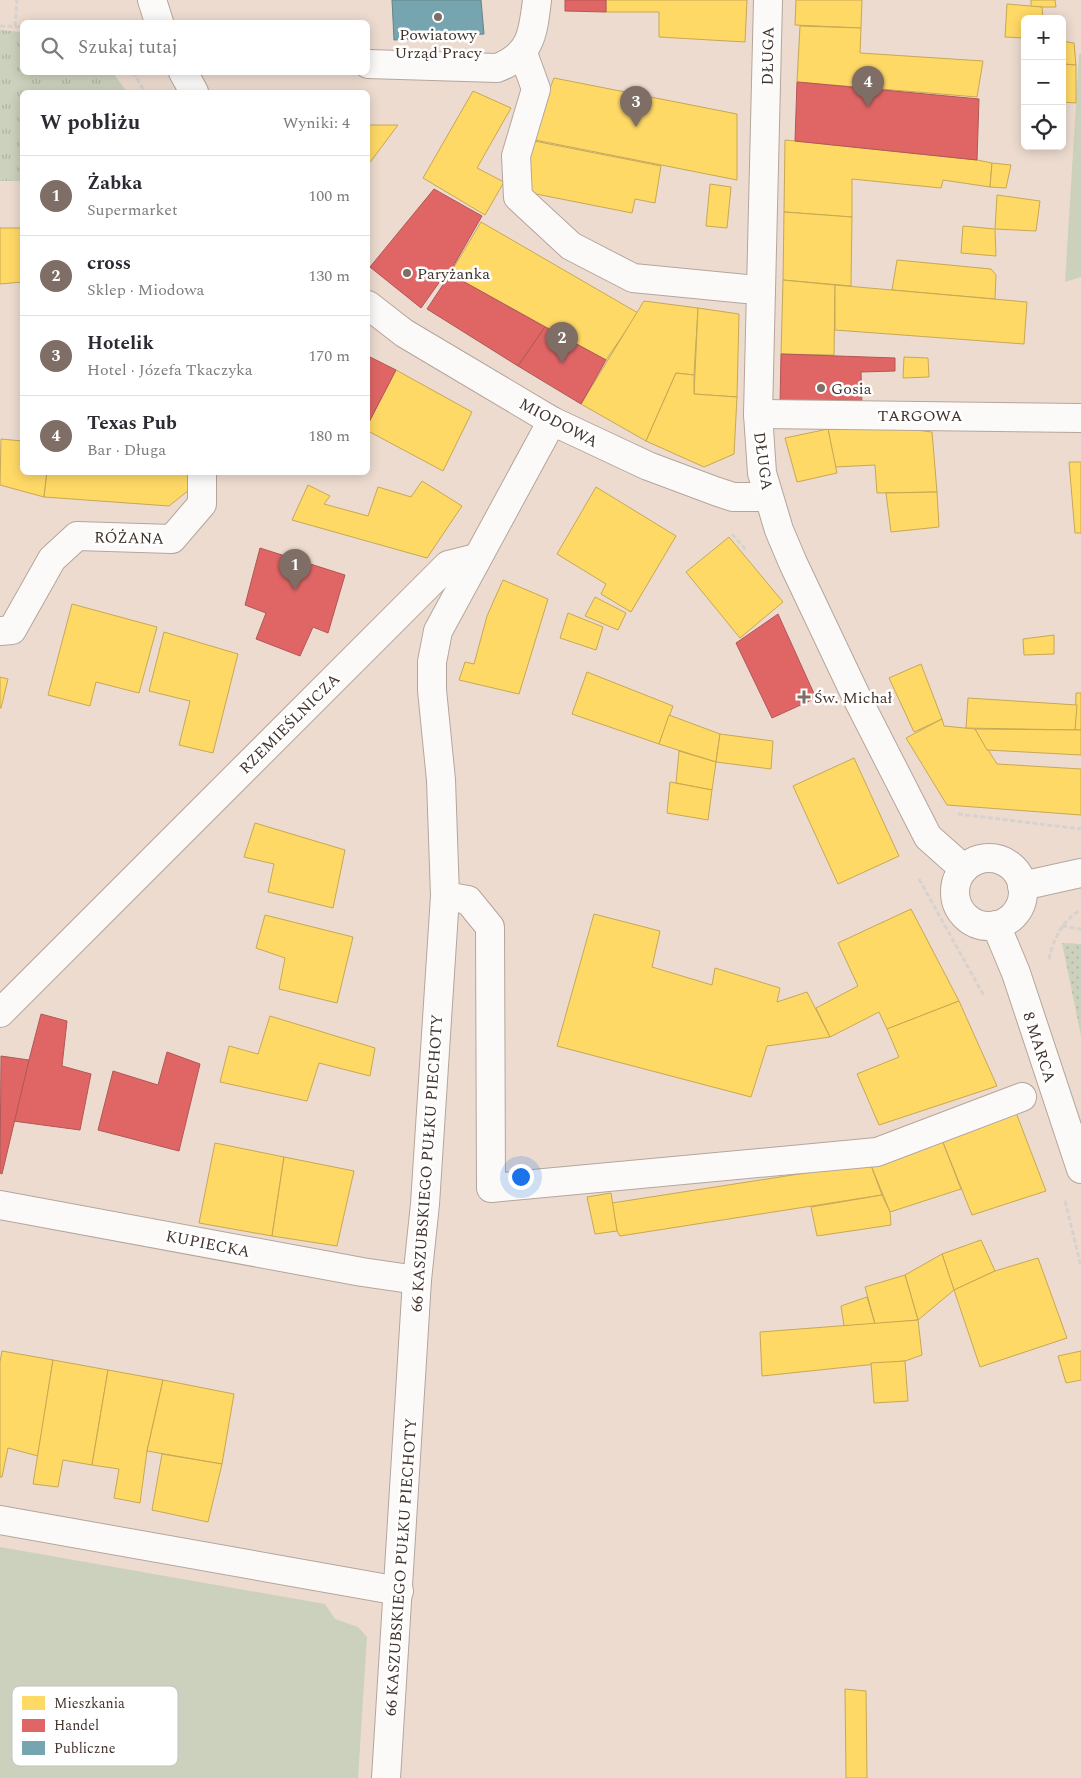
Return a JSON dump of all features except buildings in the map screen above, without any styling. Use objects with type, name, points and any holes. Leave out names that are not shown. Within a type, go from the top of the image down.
[{"type":"street","points":[[152,0],[158,20]]},
{"type":"street","points":[[370,64],[497,68],[508,64],[523,53],[534,28],[537,0]]},
{"type":"street","name":"DŁUGA","points":[[768,0],[758,414],[759,445],[768,496],[779,530],[813,605],[857,698],[928,837],[964,869]]},
{"type":"street","points":[[523,53],[536,90],[516,156],[518,196],[571,246],[633,278],[746,289]]},
{"type":"street","name":"MIODOWA","points":[[370,307],[404,333],[552,421],[648,466],[715,491],[740,497],[768,496]]},
{"type":"street","name":"TARGOWA","points":[[758,414],[1081,418]]},
{"type":"street","points":[[476,558],[552,421]]},
{"type":"street","name":"RÓŻANA","points":[[0,631],[12,630],[52,559],[77,536],[172,539],[202,504],[202,475]]},
{"type":"street","name":"66 KASZUBSKIEGO PUŁKU PIECHOTY","points":[[386,1778],[417,1280],[425,1194],[445,896],[432,662],[438,631],[476,558]]},
{"type":"street","name":"RZEMIEŚLNICZA","points":[[0,1014],[448,566],[476,558]]},
{"type":"street","points":[[986,858],[999,860],[1010,865],[1018,874],[1022,886],[1022,899],[1017,911],[1008,920],[996,925],[985,926],[975,923],[959,909],[955,888],[958,878],[964,869],[974,862],[986,858]]},
{"type":"street","points":[[1022,886],[1081,873]]},
{"type":"street","points":[[445,896],[468,900],[490,927],[491,1188],[877,1152],[1022,1097]]},
{"type":"street","name":"8 MARCA","points":[[996,925],[1016,973],[1081,1169]]},
{"type":"street","name":"KUPIECKA","points":[[0,1205],[352,1270],[417,1280]]},
{"type":"street","points":[[0,1520],[399,1591]]},
{"type":"path","points":[[15,26],[17,0]]},
{"type":"path","points":[[0,26],[20,27]]},
{"type":"path","points":[[135,75],[144,90]]},
{"type":"path","points":[[730,531],[753,558]]},
{"type":"path","points":[[954,814],[1081,829]]},
{"type":"path","points":[[918,878],[979,984],[986,1002]]},
{"type":"path","points":[[1048,962],[1051,947],[1062,926],[1069,917],[1081,910]]},
{"type":"path","points":[[1062,926],[1081,929]]},
{"type":"path","points":[[1064,1196],[1081,1266]]},
{"type":"green space","points":[[0,30],[20,32],[20,75],[114,75],[126,90],[20,90],[20,181],[0,181]]},
{"type":"green space","points":[[1081,53],[1081,277],[1065,282],[1079,55]]},
{"type":"green space","points":[[1062,943],[1081,944],[1081,1036]]},
{"type":"green space","points":[[0,1547],[325,1604],[335,1619],[358,1627],[367,1637],[358,1778],[0,1778]]},
{"type":"place","name":"Powiatowy Urząd Pracy","points":[[438,17]]},
{"type":"place","name":"Texas Pub","points":[[868,107]]},
{"type":"place","name":"Hotelik","points":[[636,127]]},
{"type":"place","name":"Paryżanka","points":[[407,273]]},
{"type":"place","name":"cross","points":[[562,363]]},
{"type":"place","name":"Gosia","points":[[821,388]]},
{"type":"place","name":"Żabka","points":[[295,590]]},
{"type":"place","name":"Św. Michał","points":[[804,697]]}]
